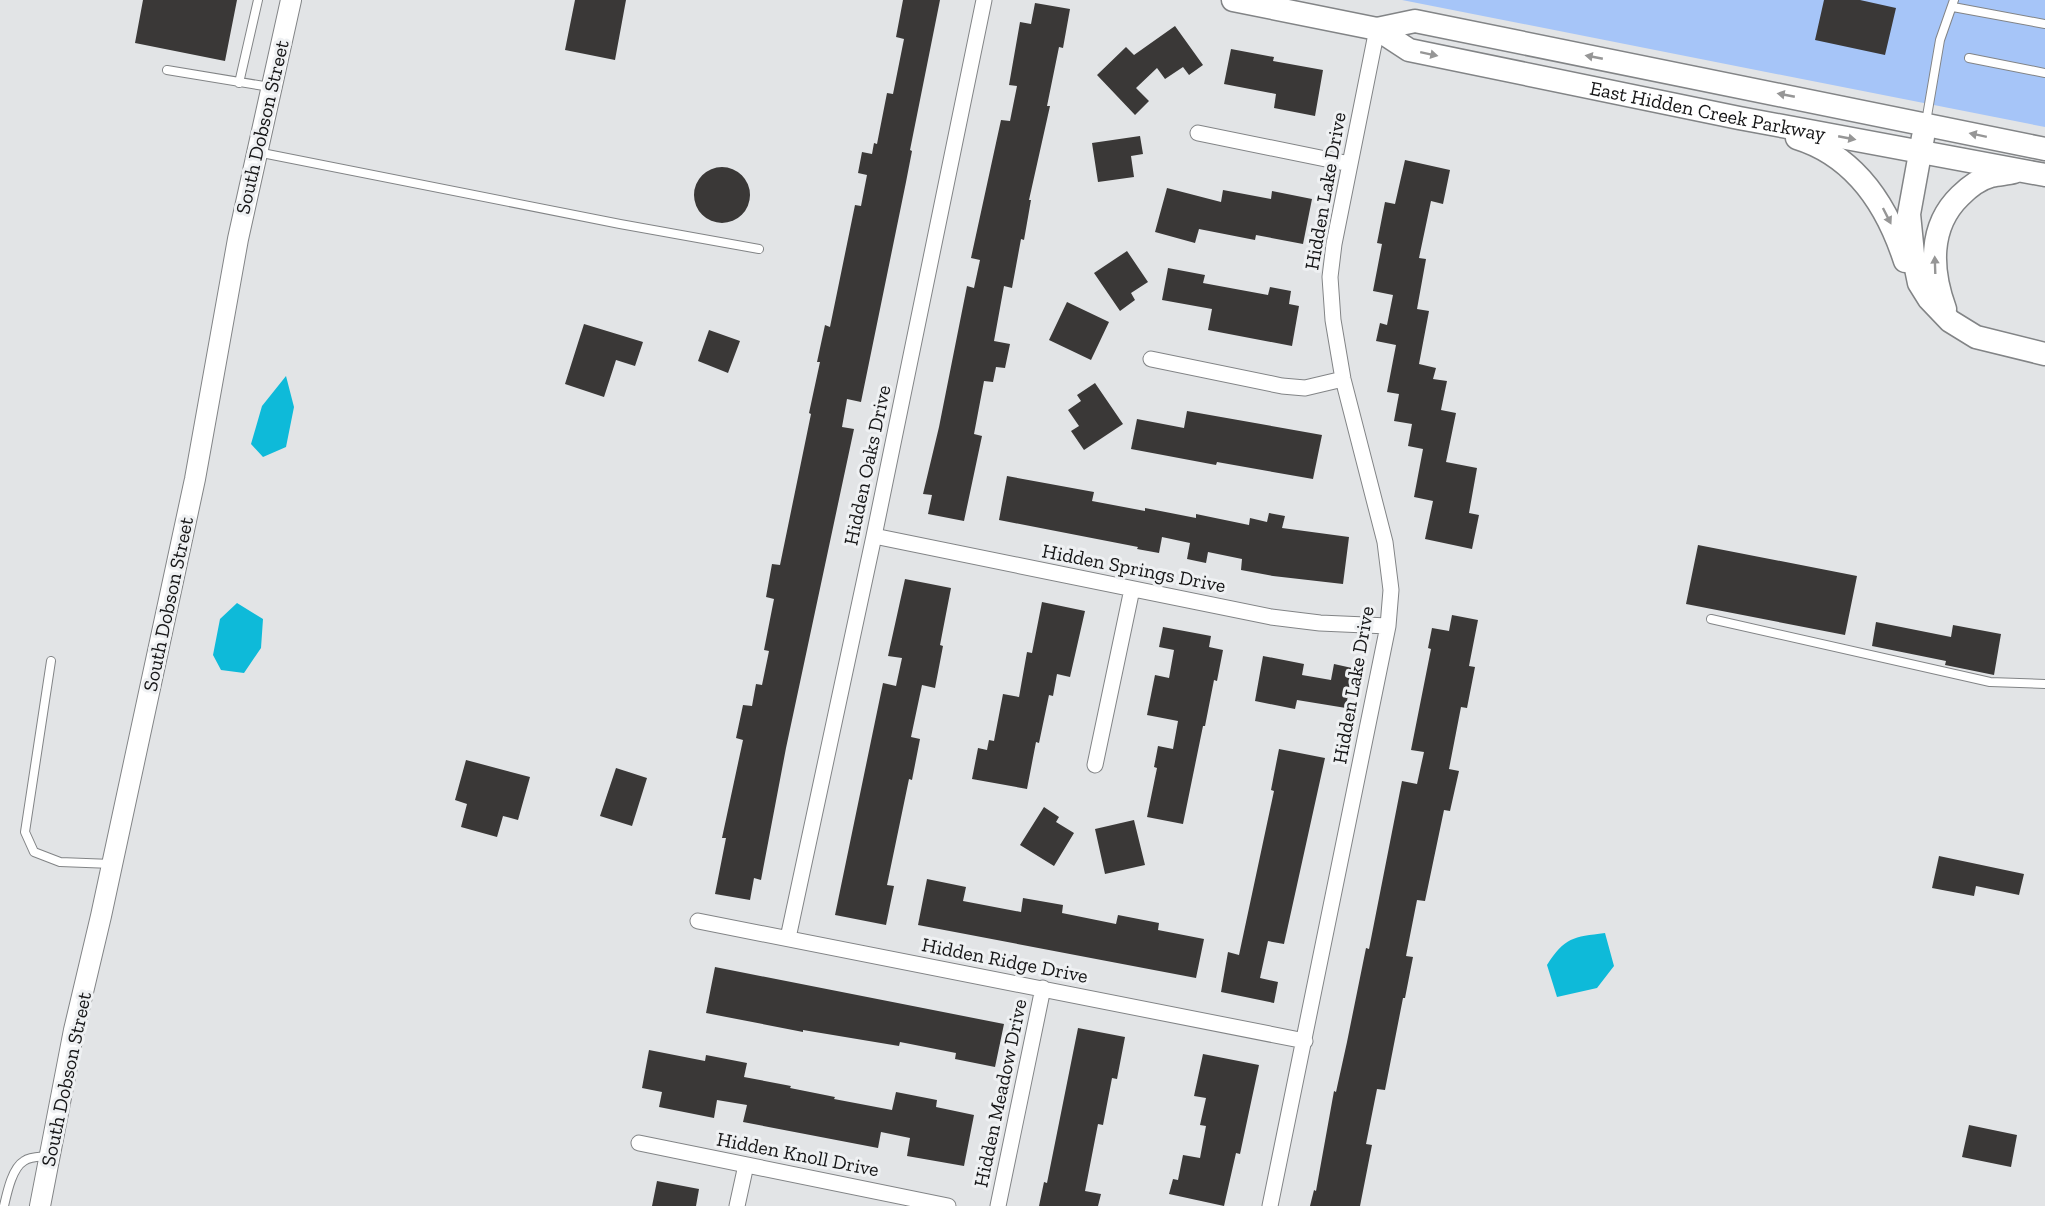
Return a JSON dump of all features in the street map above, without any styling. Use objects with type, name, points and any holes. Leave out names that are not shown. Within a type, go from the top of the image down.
[{"type":"main road","name":"East Hidden Creek Parkway","points":[[1233,0],[1377,30],[1409,50],[1739,118],[2035,173]]},
{"type":"main road","name":"East Hidden Creek Parkway","points":[[1377,30],[1415,21],[2037,147]]},
{"type":"main road","points":[[1739,118],[1815,144],[1842,160],[1860,176],[1880,203],[1897,236],[1908,273],[1950,321],[1976,337],[2045,354]]},
{"type":"main road","points":[[1919,283],[1909,214],[1925,124]]},
{"type":"main road","points":[[1950,321],[1939,293],[1934,271],[1935,244],[1940,225],[1952,203],[1967,189],[1989,176],[2035,173]]},
{"type":"street","name":"South Dobson Street","points":[[40,1206],[74,1030],[195,479],[238,239],[291,0]]},
{"type":"street","name":"Hidden Oaks Drive","points":[[788,938],[874,536],[984,0]]},
{"type":"street","name":"Hidden Lake Drive","points":[[1270,1206],[1388,626],[1391,590],[1385,542],[1343,379],[1333,320],[1330,277],[1334,244],[1377,30]]},
{"type":"street","points":[[1198,133],[1350,164]]},
{"type":"street","points":[[1151,359],[1282,386],[1305,388],[1343,379]]},
{"type":"street","name":"Hidden Springs Drive","points":[[874,536],[1271,617],[1320,623],[1388,626]]},
{"type":"street","points":[[1095,765],[1132,589]]},
{"type":"street","name":"Hidden Ridge Drive","points":[[698,921],[1305,1041]]},
{"type":"street","name":"Hidden Meadow Drive","points":[[998,1206],[1042,988]]},
{"type":"street","name":"Hidden Knoll Drive","points":[[639,1143],[948,1206]]},
{"type":"street","points":[[737,1206],[746,1165]]},
{"type":"lane","points":[[239,83],[258,0]]},
{"type":"lane","points":[[1925,124],[1940,40],[1954,4],[2045,24]]},
{"type":"lane","points":[[1969,58],[2045,73]]},
{"type":"lane","points":[[167,70],[271,87]]},
{"type":"lane","points":[[256,152],[759,249]]},
{"type":"lane","points":[[1711,619],[1990,682],[2045,684]]},
{"type":"lane","points":[[51,662],[25,832],[34,852],[60,862],[112,864]]},
{"type":"lane","points":[[4,1206],[16,1170],[22,1161],[32,1157],[50,1156]]},
{"type":"shaded area","points":[[1402,0],[2045,0],[2045,127]]},
{"type":"shaded area","points":[[286,376],[294,407],[286,447],[263,457],[251,444],[262,406]]},
{"type":"shaded area","points":[[237,603],[263,619],[261,648],[244,673],[221,670],[213,655],[220,619]]},
{"type":"shaded area","points":[[1605,933],[1614,966],[1597,988],[1557,997],[1547,965],[1553,956],[1571,940]]},
{"type":"building","points":[[143,0],[237,0],[225,61],[135,43]]},
{"type":"building","points":[[575,0],[626,0],[615,60],[565,50]]},
{"type":"building","points":[[903,0],[940,0],[861,402],[847,399],[842,427],[854,429],[786,748],[761,880],[754,878],[750,900],[715,894],[726,838],[722,838],[743,740],[736,738],[743,705],[752,706],[756,684],[762,685],[769,651],[764,650],[774,599],[766,597],[772,564],[780,565],[811,414],[809,413],[820,362],[817,362],[825,325],[830,327],[855,205],[861,206],[867,175],[858,173],[862,152],[872,154],[874,143],[877,144],[887,93],[893,94],[904,39],[896,37]]},
{"type":"building","points":[[1824,0],[1860,0],[1896,8],[1885,55],[1815,40]]},
{"type":"building","points":[[1035,3],[1070,9],[1063,48],[1059,47],[1047,106],[1050,106],[1029,200],[1031,200],[1024,240],[1021,239],[1012,288],[1004,286],[994,341],[1010,344],[1005,368],[996,367],[993,382],[984,381],[974,434],[982,436],[964,521],[928,514],[932,495],[923,494],[967,286],[974,288],[980,260],[971,258],[1001,120],[1010,121],[1017,86],[1009,85],[1020,22],[1031,24]]},
{"type":"building","points":[[1175,26],[1203,65],[1189,75],[1183,67],[1165,79],[1157,68],[1136,88],[1149,101],[1135,115],[1097,75],[1126,47],[1134,55]]},
{"type":"building","points":[[1231,49],[1274,57],[1273,61],[1323,70],[1315,116],[1274,108],[1276,94],[1224,84]]},
{"type":"building","points":[[1140,136],[1143,154],[1131,156],[1134,177],[1098,182],[1092,143]]},
{"type":"building","points":[[1405,160],[1450,170],[1443,204],[1431,201],[1419,258],[1426,259],[1417,309],[1429,311],[1419,364],[1436,368],[1433,379],[1447,381],[1441,410],[1456,413],[1446,462],[1477,468],[1469,513],[1479,515],[1472,549],[1425,539],[1433,501],[1414,497],[1423,449],[1408,446],[1412,424],[1394,421],[1399,394],[1387,392],[1396,345],[1376,341],[1380,323],[1387,325],[1393,295],[1373,291],[1382,244],[1377,243],[1385,202],[1395,204]]},
{"type":"building","points":[[717,167],[727,167],[742,175],[748,184],[750,195],[748,206],[742,215],[727,223],[717,223],[706,218],[699,211],[694,200],[694,190],[699,179],[706,172]]},
{"type":"building","points":[[1167,188],[1221,202],[1223,190],[1271,199],[1272,191],[1312,199],[1303,244],[1256,235],[1255,240],[1199,229],[1195,243],[1155,232]]},
{"type":"building","points":[[1127,251],[1148,282],[1131,293],[1135,300],[1120,311],[1094,273]]},
{"type":"building","points":[[1168,268],[1205,275],[1203,283],[1268,295],[1270,287],[1291,291],[1289,304],[1299,306],[1292,346],[1208,330],[1212,309],[1162,300]]},
{"type":"building","points":[[1067,302],[1109,322],[1091,360],[1049,340]]},
{"type":"building","points":[[584,324],[643,342],[635,366],[616,360],[604,397],[565,384]]},
{"type":"building","points":[[709,330],[740,341],[728,373],[698,361]]},
{"type":"building","points":[[1095,383],[1123,424],[1084,450],[1071,431],[1079,426],[1068,410],[1081,401],[1077,395]]},
{"type":"building","points":[[1187,411],[1322,435],[1313,479],[1217,462],[1216,465],[1131,449],[1137,419],[1184,428]]},
{"type":"building","points":[[1007,476],[1094,492],[1092,501],[1145,511],[1145,508],[1196,518],[1196,514],[1249,525],[1250,518],[1267,522],[1269,513],[1285,516],[1282,528],[1349,537],[1343,584],[1241,570],[1242,559],[1208,552],[1206,563],[1187,559],[1190,543],[1162,537],[1159,553],[999,520]]},
{"type":"building","points":[[1698,545],[1857,576],[1845,635],[1686,604]]},
{"type":"building","points":[[905,579],[951,588],[940,645],[943,646],[935,688],[922,685],[911,737],[920,739],[912,780],[909,779],[887,885],[894,886],[886,925],[835,915],[883,683],[896,686],[902,658],[888,656]]},
{"type":"building","points":[[1042,602],[1085,611],[1070,677],[1057,674],[1053,696],[1049,695],[1039,743],[1036,742],[1027,789],[972,779],[978,748],[987,750],[989,740],[994,741],[1003,694],[1019,697],[1027,652],[1032,653]]},
{"type":"building","points":[[1452,615],[1478,620],[1469,666],[1475,667],[1467,708],[1461,707],[1449,769],[1459,771],[1450,811],[1444,810],[1425,901],[1417,900],[1406,956],[1413,957],[1385,1090],[1377,1089],[1366,1144],[1372,1145],[1360,1206],[1310,1206],[1314,1190],[1316,1191],[1334,1091],[1336,1092],[1366,948],[1369,949],[1402,781],[1417,784],[1424,752],[1411,750],[1431,649],[1428,648],[1432,628],[1449,631]]},
{"type":"building","points":[[1876,622],[1951,637],[1953,625],[2001,634],[1994,675],[1945,665],[1946,661],[1872,646]]},
{"type":"building","points":[[1163,627],[1211,636],[1209,647],[1223,650],[1217,681],[1214,680],[1205,726],[1203,726],[1183,824],[1147,817],[1157,768],[1154,767],[1158,746],[1173,749],[1178,721],[1147,715],[1155,675],[1169,678],[1174,650],[1159,647]]},
{"type":"building","points":[[1263,656],[1304,664],[1302,675],[1331,680],[1334,664],[1352,668],[1346,708],[1297,700],[1295,709],[1255,701]]},
{"type":"building","points":[[1279,749],[1325,758],[1284,944],[1268,941],[1260,978],[1278,982],[1274,1003],[1221,992],[1228,952],[1239,955],[1274,791],[1271,790]]},
{"type":"building","points":[[466,760],[530,777],[518,820],[503,816],[497,837],[461,827],[467,804],[455,800]]},
{"type":"building","points":[[616,768],[647,778],[632,826],[600,816]]},
{"type":"building","points":[[1044,807],[1059,817],[1056,822],[1074,833],[1054,866],[1020,845]]},
{"type":"building","points":[[1134,820],[1145,865],[1105,874],[1095,829]]},
{"type":"building","points":[[1939,856],[2024,874],[2019,895],[1976,886],[1974,896],[1932,888]]},
{"type":"building","points":[[927,879],[966,887],[963,901],[1021,912],[1023,898],[1063,905],[1062,913],[1116,924],[1118,915],[1159,923],[1158,930],[1204,939],[1196,978],[918,925]]},
{"type":"building","points":[[715,967],[1004,1024],[995,1067],[955,1059],[956,1053],[900,1042],[899,1046],[803,1030],[803,1032],[706,1013]]},
{"type":"building","points":[[1078,1028],[1125,1037],[1117,1079],[1112,1078],[1103,1125],[1098,1124],[1085,1191],[1101,1194],[1098,1206],[1039,1206],[1044,1182],[1047,1183]]},
{"type":"building","points":[[649,1050],[705,1061],[706,1055],[747,1063],[744,1077],[791,1086],[790,1088],[835,1097],[834,1099],[892,1110],[896,1092],[937,1100],[936,1107],[974,1115],[964,1166],[907,1156],[910,1138],[881,1132],[878,1148],[743,1122],[747,1105],[717,1100],[714,1118],[659,1107],[662,1092],[642,1088]]},
{"type":"building","points":[[1203,1054],[1259,1065],[1240,1154],[1236,1153],[1224,1206],[1169,1194],[1173,1179],[1178,1180],[1183,1155],[1200,1158],[1206,1126],[1200,1125],[1206,1098],[1194,1096]]},
{"type":"building","points":[[1969,1125],[2017,1135],[2011,1167],[1962,1157]]},
{"type":"building","points":[[657,1181],[699,1189],[696,1206],[652,1206]]}]
